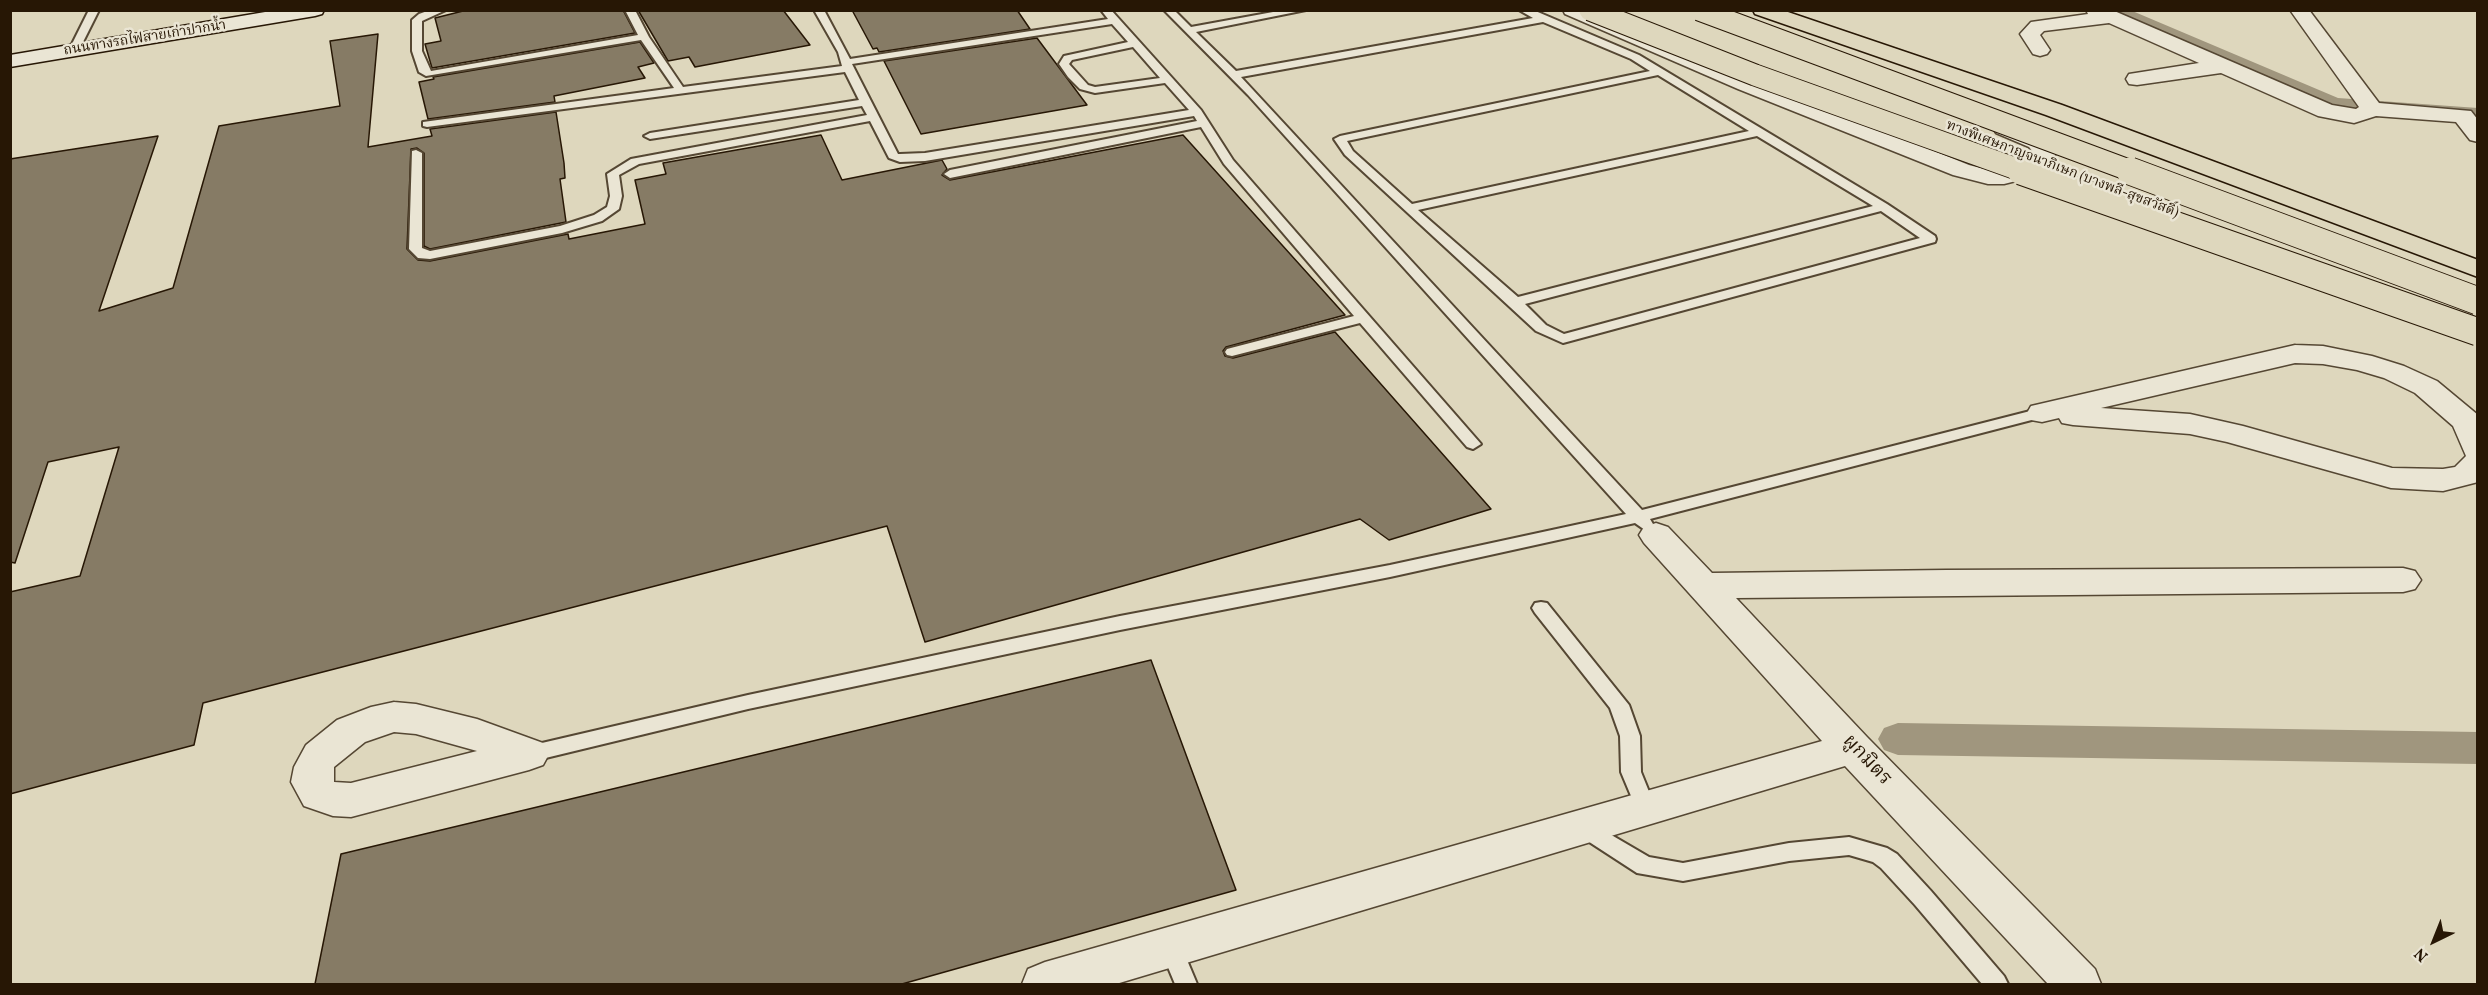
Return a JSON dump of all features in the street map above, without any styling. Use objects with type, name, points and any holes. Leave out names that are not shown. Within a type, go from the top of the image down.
[{"type":"highway","points":[[1590,10],[1898,127],[2478,331]]},
{"type":"highway","name":"ทางพิเศษกาญจนาภิเษก (บางพลี-สุขสวัสดิ์)","points":[[1647,10],[2478,331]]},
{"type":"highway","name":"ทางพิเศษกาญจนาภิเษก (บางพลี-สุขสวัสดิ์)","points":[[1699,10],[2478,301]]},
{"type":"highway","points":[[1762,10],[2054,110],[2478,269]]},
{"type":"street","name":"ถนนทางรถไฟสายเก่าปากน้ำ","points":[[10,61],[315,10]]},
{"type":"street","points":[[1572,10],[1746,84],[1961,170],[1988,177],[2004,177],[2024,172],[2040,161],[2046,152],[2037,142],[1947,103],[1713,10]]},
{"type":"street","points":[[2299,10],[2371,108]]},
{"type":"street","points":[[2040,50],[2030,34],[2038,26],[2103,14],[2341,115],[2362,115],[2371,108],[2463,116],[2478,135]]},
{"type":"street","points":[[2137,79],[2223,66]]},
{"type":"street","points":[[2042,412],[2295,354],[2323,355],[2362,362],[2394,372],[2426,387],[2467,422],[2478,450]]},
{"type":"street","points":[[2042,412],[2190,424],[2232,433],[2391,478],[2443,480],[2465,475],[2477,467],[2478,462]]},
{"type":"street","name":"ผูกมิตร","points":[[1647,526],[1706,586],[1853,748],[2078,984]]},
{"type":"street","points":[[1706,586],[1946,582],[2403,580]]},
{"type":"street","points":[[1046,984],[1179,966],[1583,827],[1853,748]]},
{"type":"lane","points":[[74,50],[94,10]]},
{"type":"lane","points":[[442,10],[422,15],[417,20],[417,51],[424,72],[430,74],[644,37]]},
{"type":"lane","points":[[630,10],[644,37],[681,91]]},
{"type":"lane","points":[[819,10],[893,156],[900,158],[925,157],[1200,118]]},
{"type":"lane","points":[[1105,10],[1200,118],[1227,162],[1473,444]]},
{"type":"lane","points":[[1168,10],[1233,75],[1647,526]]},
{"type":"lane","points":[[1188,31],[1302,10]]},
{"type":"lane","points":[[1523,10],[1635,57],[1883,207],[1930,239],[1563,339],[1541,328],[1526,316],[1515,302],[1339,142],[1340,139],[1659,72]]},
{"type":"lane","points":[[1233,75],[1543,19]]},
{"type":"lane","points":[[427,124],[681,91],[1114,21]]},
{"type":"lane","points":[[1134,44],[1068,58],[1064,64],[1084,87],[1095,90],[1166,80]]},
{"type":"lane","points":[[650,136],[866,102]]},
{"type":"lane","points":[[416,153],[416,249],[423,255],[430,255],[562,229],[598,218],[613,209],[616,196],[613,174],[635,161],[875,117]]},
{"type":"lane","points":[[950,174],[1200,118]]},
{"type":"lane","points":[[1409,208],[1760,132]]},
{"type":"lane","points":[[1515,302],[1883,207]]},
{"type":"lane","points":[[1232,352],[1363,318]]},
{"type":"lane","points":[[529,754],[748,702],[1120,623],[1390,571],[1647,526],[2042,412]]},
{"type":"lane","points":[[1541,608],[1619,705],[1630,736],[1631,772],[1646,809]]},
{"type":"lane","points":[[1583,827],[1645,866],[1683,872],[1789,852],[1849,846],[1879,855],[1889,861],[1923,898],[1996,984]]},
{"type":"building","points":[[467,10],[623,10],[635,33],[432,68],[425,44],[441,41],[435,18]]},
{"type":"building","points":[[638,10],[783,10],[810,45],[695,67],[689,57],[668,61]]},
{"type":"building","points":[[852,10],[1017,10],[1030,29],[879,52],[877,48],[873,49]]},
{"type":"building","points":[[378,34],[368,147],[432,136],[430,129],[556,112],[564,163],[565,178],[560,179],[566,222],[430,249],[424,246],[424,153],[417,148],[411,149],[407,249],[418,260],[430,261],[568,234],[569,239],[645,224],[635,180],[666,174],[663,163],[821,135],[842,180],[942,160],[947,169],[942,175],[950,180],[1183,135],[1345,315],[1226,347],[1223,351],[1225,356],[1233,358],[1335,332],[1491,509],[1389,540],[1360,519],[925,642],[887,526],[203,703],[194,745],[10,794],[10,592],[80,576],[119,447],[48,462],[15,563],[10,562],[10,159],[158,136],[99,311],[173,288],[219,126],[340,106],[330,41]]},
{"type":"building","points":[[1037,38],[1087,105],[921,134],[884,61]]},
{"type":"building","points":[[640,42],[654,63],[638,67],[645,78],[554,96],[555,102],[428,119],[419,82],[434,79],[433,77]]},
{"type":"building","points":[[1151,660],[1236,890],[902,984],[315,984],[341,854]]},
{"type":"waterway","points":[[2112,10],[2334,104],[2478,115]]},
{"type":"waterway","points":[[1898,739],[2478,748]]}]
